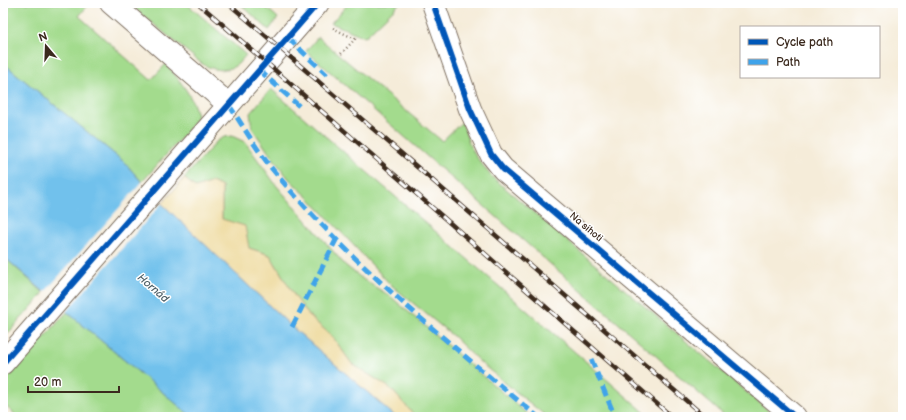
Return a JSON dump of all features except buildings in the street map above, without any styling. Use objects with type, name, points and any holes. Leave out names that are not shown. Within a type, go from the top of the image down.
[{"type":"street","points":[[111,3],[229,105]]},
{"type":"street","points":[[3,363],[318,3]]},
{"type":"street","name":"Na sihoti","points":[[433,3],[470,109],[491,154],[503,169],[795,417]]},
{"type":"path","points":[[330,27],[355,39],[340,55]]},
{"type":"green space","points":[[3,3],[90,3],[79,16],[151,80],[166,64],[180,82],[192,101],[197,116],[189,129],[142,182],[124,162],[3,63]]},
{"type":"green space","points":[[128,3],[186,3],[246,55],[238,64],[231,68],[222,70],[209,67],[201,63]]},
{"type":"green space","points":[[239,3],[261,3],[278,18],[269,30]]},
{"type":"green space","points":[[349,3],[400,3],[365,37],[331,23]]},
{"type":"green space","points":[[318,37],[442,141],[462,122],[475,155],[491,176],[776,417],[726,417],[306,51]]},
{"type":"green space","points":[[271,89],[650,417],[547,417],[482,364],[453,336],[390,284],[309,198],[289,179],[269,153],[252,128],[250,113]]},
{"type":"green space","points":[[232,136],[245,142],[276,185],[345,265],[364,280],[390,296],[531,417],[416,417],[390,388],[352,364],[332,336],[310,317],[294,295],[270,255],[249,248],[222,219],[222,187],[212,182],[196,188],[184,178],[217,141],[224,137]]},
{"type":"green space","points":[[3,256],[44,293],[3,339]]},
{"type":"green space","points":[[67,312],[192,417],[18,417],[3,404],[3,385]]},
{"type":"sand","points":[[184,178],[196,188],[212,182],[222,187],[222,219],[245,226],[249,248],[270,255],[294,295],[310,317],[332,336],[352,364],[390,388],[416,417],[396,417],[292,327],[162,204]]},
{"type":"water","name":"Hornád","points":[[3,63],[124,162],[157,199],[292,327],[396,417],[192,417],[3,256]]},
{"type":"pier","points":[[143,181],[163,202],[65,313],[43,294]]},
{"type":"railway","points":[[198,3],[672,417]]},
{"type":"railway","points":[[228,3],[705,417]]},
{"type":"marked path","points":[[288,38],[327,75]]},
{"type":"marked path","points":[[259,70],[299,106]]},
{"type":"marked path","points":[[229,105],[273,170],[334,237],[400,300],[538,417]]},
{"type":"marked path","points":[[292,327],[336,240]]},
{"type":"marked path","points":[[591,359],[615,417]]},
{"type":"cycle path","points":[[3,363],[318,3]]},
{"type":"cycle path","points":[[433,3],[470,109],[491,154],[503,169],[795,417]]}]
